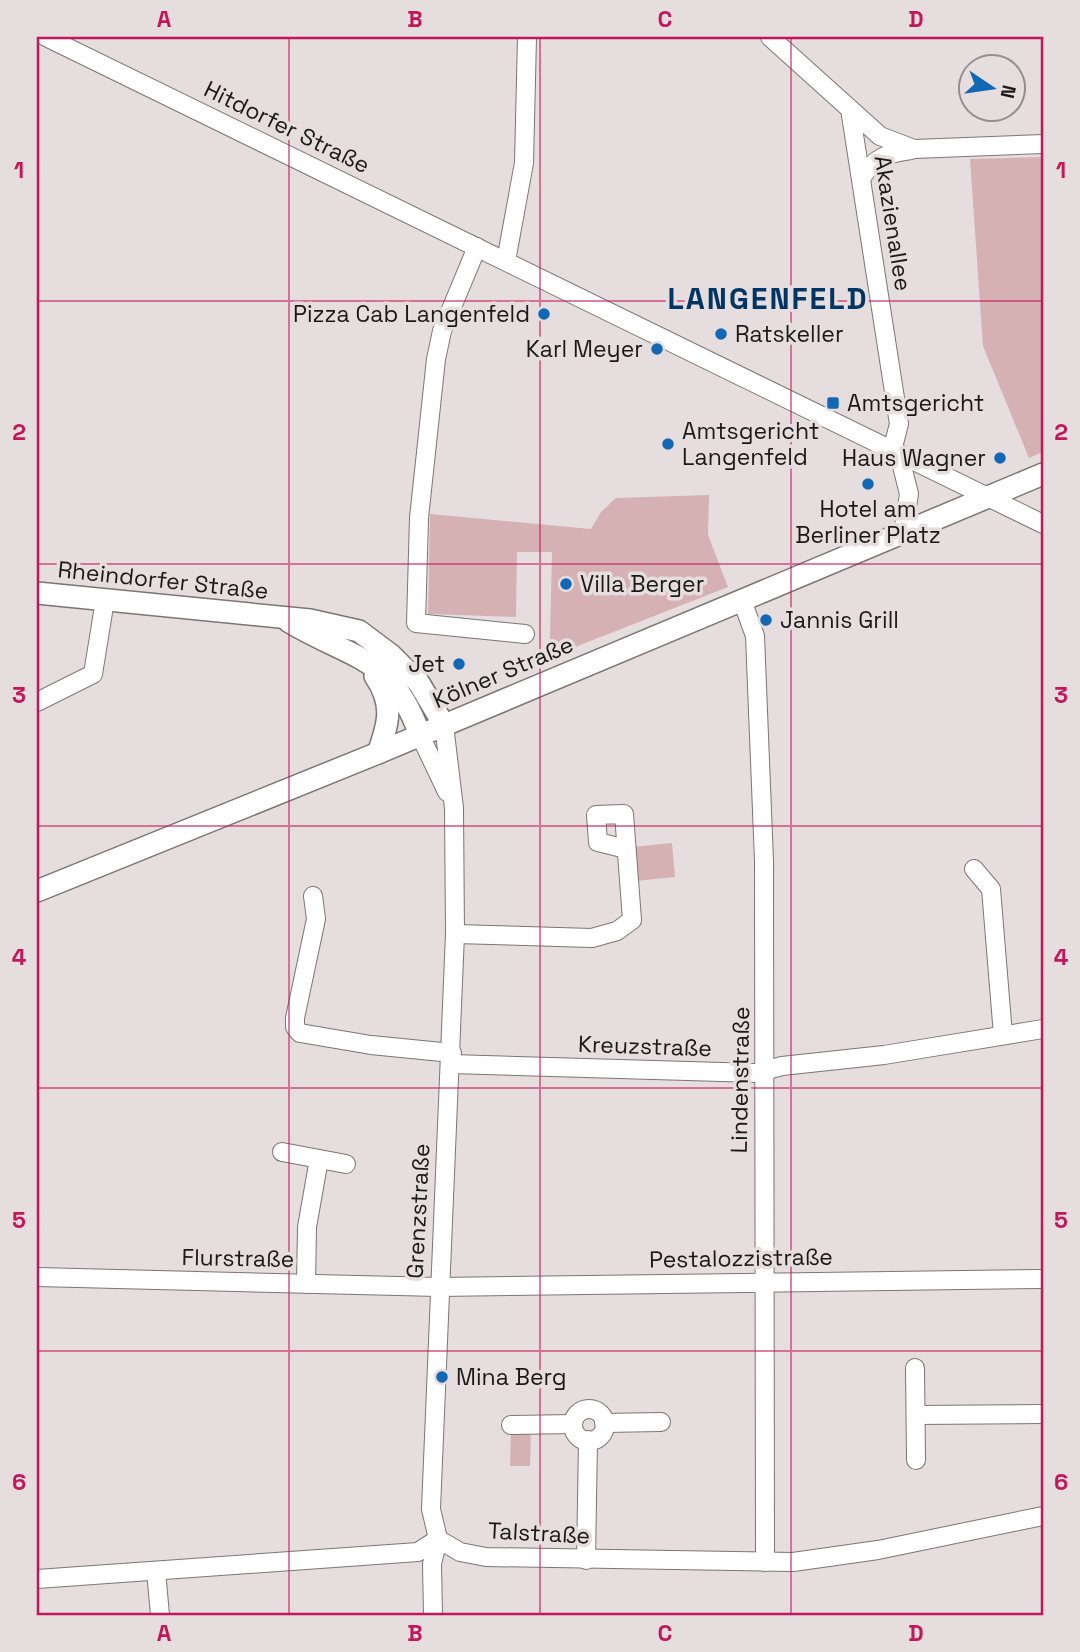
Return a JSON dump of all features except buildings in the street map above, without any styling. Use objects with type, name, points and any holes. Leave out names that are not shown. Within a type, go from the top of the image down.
[{"type":"main road","name":"Kölner Straße","points":[[37,891],[378,753],[1043,474]]},
{"type":"main road","name":"Rheindorfer Straße","points":[[37,593],[335,624],[359,631],[391,655],[419,683],[444,725]]},
{"type":"main road","name":"Rheindorfer Straße","points":[[283,618],[382,670],[398,687],[411,709],[420,735]]},
{"type":"main road","name":"Rheindorfer Straße","points":[[364,660],[386,692],[390,708],[378,753]]},
{"type":"street","points":[[506,261],[524,163],[527,37]]},
{"type":"street","points":[[770,37],[880,136],[914,149]]},
{"type":"street","name":"Hitdorfer Straße","points":[[57,39],[1043,524]]},
{"type":"street","name":"Akazienallee","points":[[850,109],[899,424],[895,452]]},
{"type":"street","points":[[862,177],[871,163],[888,153],[914,149],[1043,144]]},
{"type":"street","points":[[477,247],[442,331],[436,359],[419,518],[416,623],[525,634]]},
{"type":"street","points":[[895,452],[909,494],[903,532]]},
{"type":"street","points":[[37,702],[93,674],[105,600]]},
{"type":"street","name":"Lindenstraße","points":[[741,600],[755,636],[764,861],[765,1562]]},
{"type":"street","name":"Grenzstraße","points":[[433,1615],[432,1564],[438,1539],[431,1509],[455,934],[454,808],[444,725]]},
{"type":"street","name":"Grenzstraße","points":[[420,735],[454,808]]},
{"type":"street","points":[[455,934],[592,938],[617,931],[632,920],[626,849]]},
{"type":"street","points":[[974,870],[991,889],[1003,1035]]},
{"type":"street","name":"Kreuzstraße","points":[[313,896],[316,919],[295,1018],[295,1027],[300,1033],[451,1058],[755,1073],[1043,1029]]},
{"type":"street","points":[[282,1152],[346,1164]]},
{"type":"street","points":[[306,1284],[307,1227],[319,1158]]},
{"type":"street","name":"Flurstraße","points":[[37,1277],[439,1287]]},
{"type":"street","name":"Pestalozzistraße","points":[[439,1287],[1043,1279]]},
{"type":"street","points":[[915,1368],[916,1460]]},
{"type":"street","points":[[587,1409],[600,1413],[604,1423],[600,1436],[588,1440],[577,1435],[573,1424],[576,1415],[587,1409]]},
{"type":"street","points":[[916,1415],[1043,1414]]},
{"type":"street","points":[[604,1423],[661,1423]]},
{"type":"street","points":[[512,1425],[573,1424]]},
{"type":"street","points":[[586,1560],[588,1440]]},
{"type":"street","name":"Talstraße","points":[[438,1539],[460,1552],[486,1557],[793,1562],[878,1550],[1043,1516]]},
{"type":"street","points":[[37,1579],[418,1552],[438,1539]]},
{"type":"street","points":[[156,1571],[160,1615]]},
{"type":"shaded area","points":[[1043,157],[1043,452],[1029,458],[983,346],[970,159]]},
{"type":"shaded area","points":[[709,495],[708,535],[728,587],[565,651],[550,639],[552,552],[517,552],[516,617],[428,614],[430,514],[591,529],[601,512],[616,498]]},
{"type":"shaded area","points":[[672,843],[675,877],[636,881],[633,847]]},
{"type":"shaded area","points":[[511,1428],[531,1428],[530,1466],[510,1466]]},
{"type":"place","name":"Pizza Cab Langenfeld","points":[[544,314]]},
{"type":"place","name":"Ratskeller","points":[[721,334]]},
{"type":"place","name":"Karl Meyer","points":[[657,349]]},
{"type":"place","name":"Amtsgericht","points":[[833,403]]},
{"type":"place","name":"Amtsgericht Langenfeld","points":[[668,444]]},
{"type":"place","name":"Haus Wagner","points":[[1000,458]]},
{"type":"place","name":"Hotel am Berliner Platz","points":[[868,484]]},
{"type":"place","name":"Villa Berger","points":[[566,584]]},
{"type":"place","name":"Jannis Grill","points":[[766,620]]},
{"type":"place","name":"Jet","points":[[459,664]]},
{"type":"place","name":"Mina Berg","points":[[442,1377]]},
{"type":"district","name":"LANGENFELD","points":[[768,298]]}]
